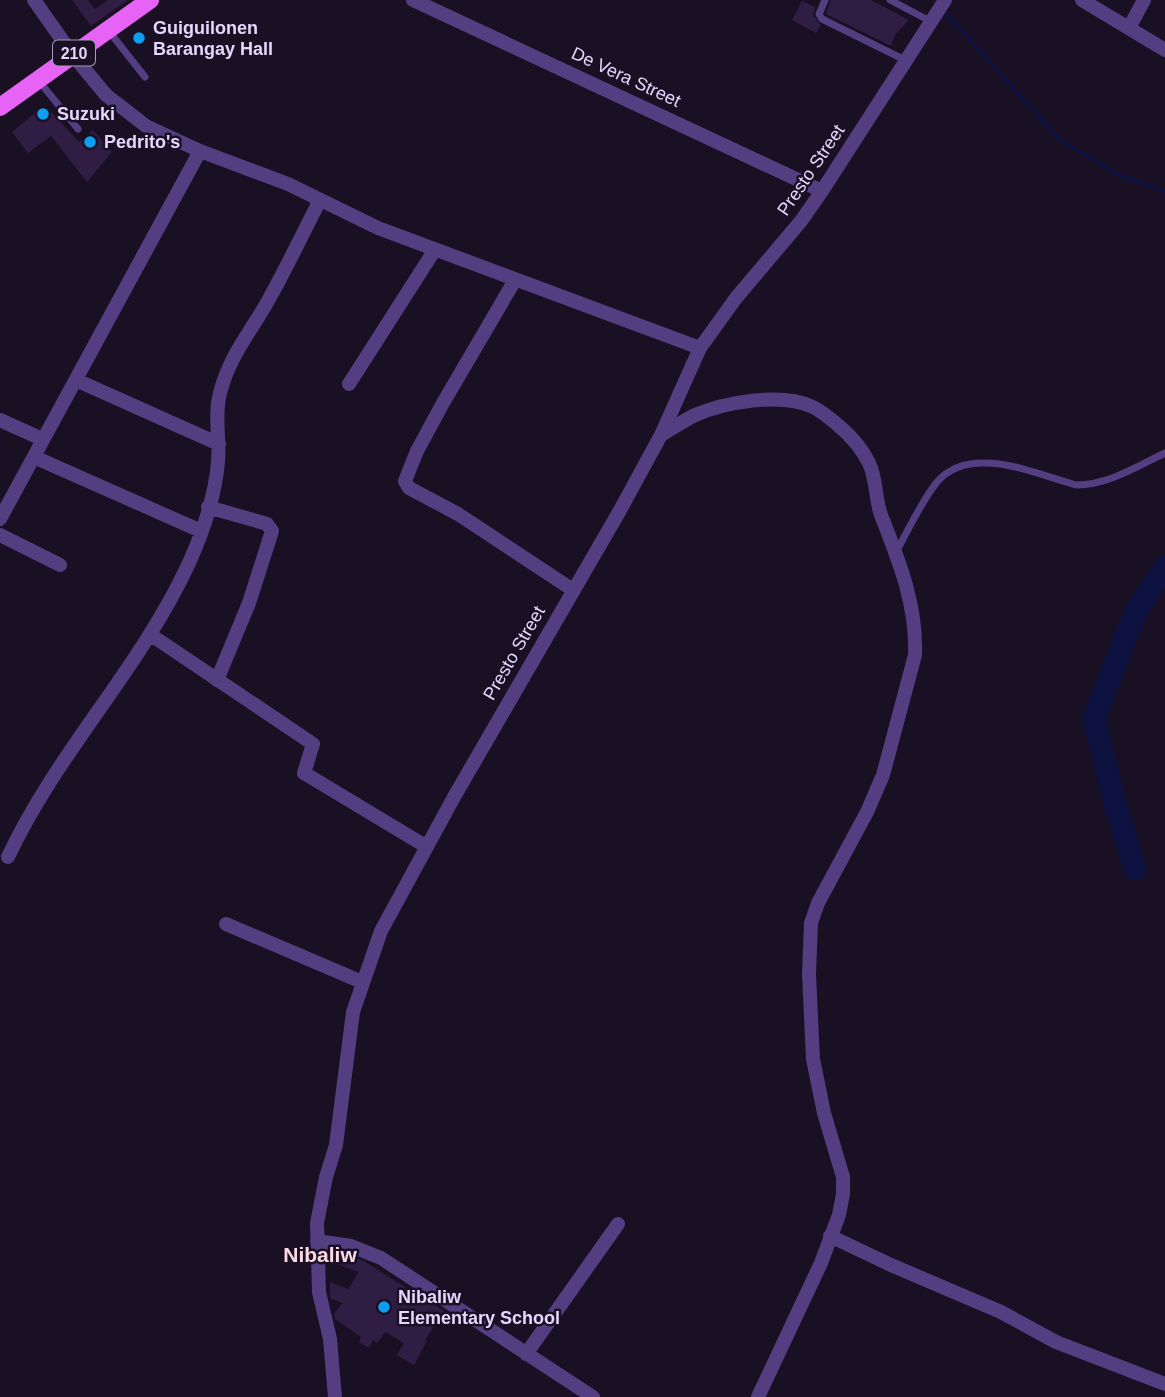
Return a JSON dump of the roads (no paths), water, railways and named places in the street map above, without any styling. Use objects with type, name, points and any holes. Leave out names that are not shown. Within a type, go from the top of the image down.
[{"type":"main road","name":"210","points":[[0,107],[150,0]]},
{"type":"street","points":[[34,0],[72,54],[106,94],[146,126],[201,151],[261,172],[377,229],[700,348]]},
{"type":"street","name":"De Vera Street","points":[[413,0],[822,191]]},
{"type":"street","name":"Presto Street","points":[[335,1397],[330,1339],[319,1292],[317,1241],[320,1205],[335,1145],[351,1024],[362,982],[381,931],[619,512],[660,435],[700,348],[736,298],[801,221],[945,0]]},
{"type":"street","points":[[1082,0],[1165,50]]},
{"type":"street","points":[[1129,28],[1144,0]]},
{"type":"street","points":[[0,519],[201,151]]},
{"type":"street","points":[[8,857],[38,798],[150,635],[190,561],[216,477],[219,396],[233,356],[267,302],[320,200]]},
{"type":"street","points":[[349,384],[434,251]]},
{"type":"street","points":[[514,280],[443,403],[417,451],[405,481],[409,488],[458,514],[573,590]]},
{"type":"street","points":[[76,380],[219,444]]},
{"type":"street","points":[[660,435],[693,416],[740,403],[776,400],[813,407],[849,435],[869,463],[879,509],[913,610],[916,634],[915,655],[883,775],[867,812],[818,903],[811,923],[809,974],[813,1059],[824,1113],[843,1177],[841,1205],[821,1263],[760,1394],[775,1397]]},
{"type":"street","points":[[0,420],[43,439]]},
{"type":"street","points":[[34,457],[201,531]]},
{"type":"street","points":[[208,507],[267,524],[272,531],[249,603],[217,680]]},
{"type":"street","points":[[0,536],[60,565]]},
{"type":"street","points":[[150,635],[313,744],[304,773],[427,846]]},
{"type":"street","points":[[226,924],[362,982]]},
{"type":"street","points":[[526,1354],[618,1224]]},
{"type":"street","points":[[831,1236],[1001,1312],[1056,1342],[1165,1384]]},
{"type":"street","points":[[317,1241],[351,1246],[381,1258],[593,1397]]},
{"type":"lane","points":[[825,0],[818,14],[822,19],[905,60]]},
{"type":"lane","points":[[890,0],[932,20]]},
{"type":"lane","points":[[108,30],[145,77]]},
{"type":"lane","points":[[38,79],[78,129]]},
{"type":"lane","points":[[895,553],[936,483],[946,473],[967,463],[991,462],[1076,485],[1089,485],[1165,453]]},
{"type":"waterway","points":[[944,11],[1060,140],[1121,176],[1165,191]]},
{"type":"waterway","points":[[1135,869],[1116,808],[1094,718],[1135,613],[1165,567]]},
{"type":"place","name":"Guiguilonen Barangay Hall","points":[[139,38]]},
{"type":"place","name":"Suzuki","points":[[43,114]]},
{"type":"place","name":"Pedrito's","points":[[90,142]]},
{"type":"place","name":"Nibaliw Elementary School","points":[[384,1307]]},
{"type":"district","name":"Nibaliw","points":[[320,1254]]}]
